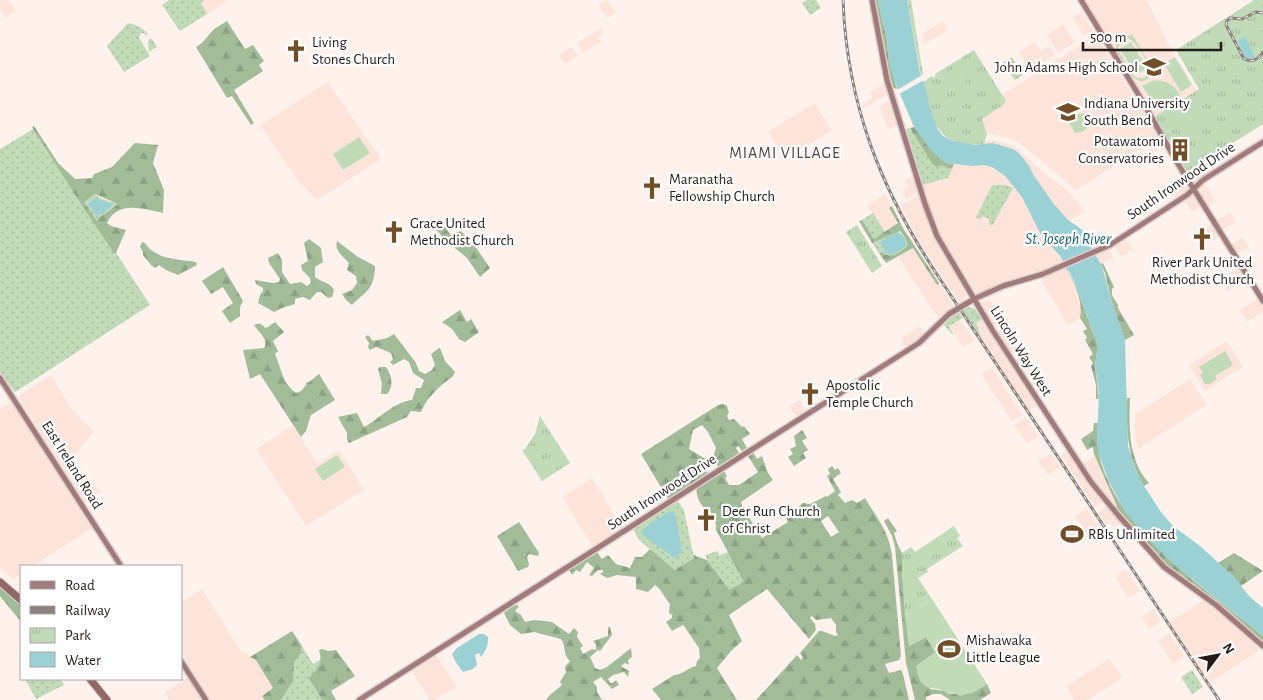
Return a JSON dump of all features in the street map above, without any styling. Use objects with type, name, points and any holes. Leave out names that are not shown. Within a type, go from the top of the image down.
[{"type":"highway","points":[[0,577],[20,593]]},
{"type":"highway","points":[[0,582],[20,599]]},
{"type":"highway","points":[[86,680],[107,700]]},
{"type":"highway","points":[[91,680],[101,700]]},
{"type":"main road","name":"Lincoln Way West","points":[[872,0],[887,80],[927,210],[942,247],[1090,482],[1102,497],[1164,567],[1220,608],[1263,646]]},
{"type":"main road","points":[[1079,0],[1143,102],[1193,190],[1263,301]]},
{"type":"main road","name":"South Ironwood Drive","points":[[358,700],[918,344],[950,314],[974,299],[1003,286],[1039,276],[1116,241],[1193,190],[1203,180],[1263,142]]},
{"type":"main road","name":"East Ireland Road","points":[[0,378],[25,414],[120,565]]},
{"type":"main road","points":[[182,663],[206,700]]},
{"type":"shaded area","points":[[0,0],[8,0],[16,11],[5,18],[0,9]]},
{"type":"shaded area","points":[[205,0],[229,0],[207,14],[201,3]]},
{"type":"shaded area","points":[[606,0],[616,12],[607,18],[598,5]]},
{"type":"shaded area","name":"John Adams High School","points":[[1084,0],[1147,0],[1168,44],[1197,91],[1154,117]]},
{"type":"shaded area","points":[[1082,12],[1093,31],[1084,36],[1073,18]]},
{"type":"shaded area","points":[[943,21],[948,30],[924,44],[922,34]]},
{"type":"shaded area","points":[[1063,24],[1075,42],[1058,53],[1047,35]]},
{"type":"shaded area","points":[[601,28],[603,32],[598,36],[601,42],[583,53],[577,43]]},
{"type":"shaded area","name":"Indiana University South Bend","points":[[1096,35],[1159,138],[1076,190],[1024,146],[1010,138],[987,134],[981,119],[1003,105],[1006,101],[1002,95]]},
{"type":"shaded area","points":[[1035,42],[1040,51],[1050,46],[1055,55],[1024,74],[1019,66],[1025,62],[1019,52]]},
{"type":"shaded area","points":[[572,47],[578,56],[565,64],[559,55]]},
{"type":"shaded area","points":[[328,82],[381,159],[317,200],[298,181],[260,125]]},
{"type":"shaded area","points":[[885,83],[888,94],[863,109],[862,105],[873,98],[869,93]]},
{"type":"shaded area","points":[[891,100],[898,124],[888,130],[880,106]]},
{"type":"shaded area","points":[[814,103],[832,130],[804,148],[784,157],[768,132]]},
{"type":"shaded area","points":[[985,140],[1003,142],[1014,146],[1044,173],[1067,190],[1085,211],[1070,221],[1068,220],[1053,203],[1019,153],[1000,145],[984,144]]},
{"type":"shaded area","name":"Indiana University South Bend","points":[[1161,142],[1163,145],[1154,152],[1156,159],[1148,164],[1142,154]]},
{"type":"shaded area","points":[[1205,162],[1211,172],[1192,183],[1187,174]]},
{"type":"shaded area","points":[[954,164],[984,165],[992,167],[1005,176],[1022,197],[1041,235],[1063,261],[1044,270],[995,285],[978,294],[973,293],[942,240],[929,208],[923,185],[944,180]]},
{"type":"shaded area","points":[[914,175],[918,192],[906,200],[902,192],[909,187],[905,181]]},
{"type":"shaded area","points":[[1183,177],[1190,189],[1176,198],[1169,186]]},
{"type":"shaded area","points":[[1204,182],[1216,201],[1207,207],[1197,190]]},
{"type":"shaded area","points":[[885,194],[891,206],[889,208],[899,223],[885,232],[867,205]]},
{"type":"shaded area","points":[[919,194],[937,243],[967,295],[965,301],[960,304],[919,241],[901,206]]},
{"type":"shaded area","points":[[1194,194],[1201,206],[1192,212],[1184,200]]},
{"type":"shaded area","points":[[1230,213],[1236,222],[1222,230],[1216,221]]},
{"type":"shaded area","points":[[1212,224],[1220,236],[1211,242],[1203,230]]},
{"type":"shaded area","points":[[1243,237],[1249,246],[1237,254],[1231,245]]},
{"type":"shaded area","points":[[1125,238],[1133,249],[1121,257],[1114,245]]},
{"type":"shaded area","points":[[913,247],[937,285],[939,283],[954,306],[938,318],[898,257]]},
{"type":"shaded area","points":[[1108,249],[1114,257],[1101,264],[1094,254]]},
{"type":"shaded area","points":[[1065,267],[1072,280],[1082,312],[1080,318],[1068,325],[1041,280]]},
{"type":"shaded area","points":[[1239,267],[1247,279],[1228,291],[1220,279]]},
{"type":"shaded area","points":[[1258,298],[1263,305],[1263,312],[1247,322],[1240,310]]},
{"type":"shaded area","points":[[989,299],[1004,321],[994,327],[981,304]]},
{"type":"shaded area","points":[[982,319],[1038,405],[1029,411],[982,340],[975,323]]},
{"type":"shaded area","points":[[960,320],[974,340],[963,347],[949,326]]},
{"type":"shaded area","points":[[1006,325],[1020,346],[1010,352],[997,331]]},
{"type":"shaded area","points":[[920,326],[925,334],[907,347],[901,343],[904,341],[902,338]]},
{"type":"shaded area","points":[[1227,341],[1243,367],[1205,391],[1189,365]]},
{"type":"shaded area","points":[[992,368],[1022,415],[1012,421],[981,374]]},
{"type":"shaded area","points":[[51,375],[71,408],[94,431],[73,458],[82,472],[100,491],[86,503],[19,398],[21,394]]},
{"type":"shaded area","points":[[1190,379],[1207,405],[1138,449],[1135,436],[1135,414]]},
{"type":"shaded area","points":[[799,400],[805,411],[796,417],[789,406]]},
{"type":"shaded area","points":[[14,402],[94,527],[35,565],[20,565],[20,575],[13,579],[0,568],[0,409]]},
{"type":"shaded area","points":[[1026,418],[1038,436],[1027,443],[1014,425]]},
{"type":"shaded area","points":[[293,425],[317,464],[339,450],[364,490],[306,526],[256,449]]},
{"type":"shaded area","points":[[1068,451],[1090,486],[1103,502],[1095,507],[1061,455]]},
{"type":"shaded area","points":[[1051,453],[1060,467],[1048,475],[1038,461]]},
{"type":"shaded area","points":[[1095,456],[1117,506],[1115,508],[1083,464]]},
{"type":"shaded area","points":[[592,478],[622,528],[593,547],[562,497]]},
{"type":"shaded area","points":[[1106,506],[1121,523],[1114,528],[1110,522],[1106,525],[1098,512]]},
{"type":"shaded area","points":[[1087,509],[1101,531],[1090,539],[1075,516]]},
{"type":"shaded area","points":[[1074,523],[1082,536],[1072,542],[1064,529]]},
{"type":"shaded area","points":[[1124,527],[1133,537],[1125,543],[1123,540],[1119,543],[1113,534]]},
{"type":"shaded area","points":[[1125,569],[1140,591],[1129,598],[1115,576]]},
{"type":"shaded area","points":[[202,589],[240,650],[256,660],[273,688],[262,695],[265,700],[211,700],[182,654],[182,601]]},
{"type":"shaded area","points":[[1204,600],[1220,611],[1258,649],[1257,652],[1211,682],[1202,672],[1170,622]]},
{"type":"shaded area","points":[[1153,609],[1161,622],[1149,629],[1142,617]]},
{"type":"shaded area","points":[[1169,634],[1184,656],[1173,664],[1158,641]]},
{"type":"shaded area","points":[[436,655],[457,686],[435,700],[430,700],[411,670]]},
{"type":"shaded area","points":[[1109,659],[1122,676],[1121,679],[1087,700],[1074,700],[1066,686]]},
{"type":"shaded area","points":[[188,678],[202,700],[170,700],[165,692]]},
{"type":"green space","points":[[169,0],[205,0],[201,3],[207,14],[180,31],[162,5]]},
{"type":"green space","points":[[807,0],[816,0],[821,8],[810,15],[802,3]]},
{"type":"green space","points":[[874,0],[878,0],[887,40],[889,61],[897,89],[893,88]]},
{"type":"green space","points":[[907,0],[911,0],[923,75],[921,75]]},
{"type":"green space","points":[[1254,0],[1263,0],[1263,124],[1187,172],[1154,117],[1199,89],[1176,50]]},
{"type":"green space","points":[[227,21],[245,49],[253,45],[264,61],[259,65],[263,71],[234,90],[254,123],[251,125],[232,96],[227,98],[196,47],[214,29]]},
{"type":"green space","points":[[128,23],[138,26],[148,34],[146,36],[144,33],[141,33],[139,38],[150,56],[124,72],[107,46]]},
{"type":"green space","points":[[1132,34],[1154,71],[1143,81],[1137,80],[1131,75],[1120,59],[1117,50],[1117,42],[1121,37]],"holes":[[[1128,38],[1132,40],[1145,59],[1149,70],[1149,74],[1144,78],[1138,78],[1133,75],[1118,50],[1120,41]]]},
{"type":"green space","points":[[151,38],[157,47],[149,52],[148,41]]},
{"type":"green space","points":[[1131,42],[1147,68],[1136,75],[1120,49]]},
{"type":"green space","points":[[974,50],[1006,101],[982,119],[987,134],[984,144],[956,142],[946,137],[939,130],[929,109],[924,82],[931,76],[935,78],[935,74]]},
{"type":"green space","points":[[1012,57],[1023,75],[1015,80],[1002,63]]},
{"type":"green space","points":[[1175,57],[1192,85],[1181,92],[1164,64]]},
{"type":"green space","points":[[961,62],[966,79],[961,91],[957,95],[942,77]]},
{"type":"green space","points":[[1152,81],[1168,83],[1180,95],[1157,108],[1142,86]]},
{"type":"green space","points":[[1195,109],[1203,122],[1191,130],[1182,116]]},
{"type":"green space","points":[[1087,113],[1094,124],[1081,132],[1075,133],[1067,120],[1076,114]]},
{"type":"green space","points":[[34,126],[58,163],[75,179],[92,178],[94,174],[112,167],[135,143],[158,145],[153,163],[164,190],[163,213],[139,208],[118,211],[107,223],[126,230],[116,253],[114,253],[32,127]],"holes":[[[95,194],[118,204],[97,221],[84,202]]]},
{"type":"green space","points":[[914,127],[946,163],[954,164],[952,169],[941,165],[937,167],[932,163],[910,128]]},
{"type":"green space","points":[[35,128],[83,202],[95,194],[100,198],[118,204],[100,217],[97,222],[87,208],[150,305],[15,392],[0,372],[0,149]]},
{"type":"green space","points":[[910,128],[933,157],[952,169],[948,178],[923,185],[906,129]]},
{"type":"green space","points":[[359,137],[370,153],[343,170],[333,154]]},
{"type":"green space","points":[[992,185],[1005,185],[1013,188],[992,226],[989,224],[989,219],[983,216],[980,219],[976,217]]},
{"type":"green space","points":[[892,206],[903,228],[939,283],[937,285],[913,248],[886,263],[879,253],[892,255],[908,245],[900,231],[872,243],[859,221],[862,220],[874,239],[898,223],[889,208]]},
{"type":"green space","points":[[873,213],[885,232],[874,239],[862,220]]},
{"type":"green space","points":[[443,225],[451,235],[461,231],[477,249],[490,268],[480,277],[467,258],[444,239],[434,227]]},
{"type":"green space","points":[[857,225],[882,266],[872,273],[846,232]]},
{"type":"green space","points":[[898,231],[904,236],[907,247],[891,255],[879,253],[872,243]]},
{"type":"green space","points":[[309,239],[321,248],[323,262],[315,267],[315,277],[332,287],[334,290],[332,297],[328,298],[321,292],[317,292],[310,300],[303,297],[295,299],[295,304],[274,312],[258,303],[263,288],[256,284],[255,280],[279,282],[280,279],[269,263],[268,258],[278,253],[282,260],[282,272],[290,284],[301,282],[307,286],[311,283],[310,278],[302,270],[301,265],[308,261],[304,243]]},
{"type":"green space","points":[[337,241],[358,257],[375,266],[373,280],[369,289],[352,305],[342,294],[352,290],[357,283],[356,276],[347,270],[349,263],[338,251]]},
{"type":"green space","points":[[142,242],[161,256],[196,262],[197,265],[178,275],[159,265],[155,268],[143,255],[140,247]]},
{"type":"green space","points":[[1103,263],[1114,287],[1112,295],[1134,335],[1125,340],[1112,303],[1101,264]]},
{"type":"green space","points":[[223,267],[243,301],[240,307],[240,316],[230,323],[222,311],[233,303],[223,287],[211,294],[202,281]]},
{"type":"green space","points":[[1065,267],[1078,291],[1097,340],[1098,347],[1095,365],[1099,399],[1096,399],[1096,385],[1091,366],[1093,363],[1089,357],[1093,354],[1085,340],[1087,338],[1083,331],[1087,329],[1080,318],[1079,298]]},
{"type":"green space","points":[[970,307],[975,309],[982,319],[976,323],[982,340],[962,310]]},
{"type":"green space","points":[[460,310],[467,322],[471,319],[479,332],[465,342],[459,339],[452,329],[442,322]]},
{"type":"green space","points":[[958,311],[963,318],[949,326],[954,336],[943,324]]},
{"type":"green space","points":[[275,322],[284,332],[273,341],[278,351],[275,354],[288,385],[296,393],[301,391],[306,383],[319,374],[335,400],[311,415],[306,431],[301,437],[260,374],[250,379],[243,350],[264,348],[264,339],[254,325],[260,324],[265,328]]},
{"type":"green space","points":[[394,334],[416,363],[419,371],[425,374],[432,370],[435,365],[431,354],[440,348],[445,361],[455,372],[431,396],[421,412],[411,411],[407,417],[349,443],[347,433],[338,417],[357,413],[364,427],[393,407],[412,400],[416,388],[421,388],[424,380],[413,373],[409,362],[404,359],[393,365],[390,362],[393,359],[391,353],[376,347],[370,350],[368,347],[369,343],[365,337],[368,335],[373,341],[387,338]]},
{"type":"green space","points":[[1225,351],[1233,365],[1215,376],[1217,379],[1210,384],[1205,384],[1200,375],[1203,373],[1199,367]]},
{"type":"green space","points":[[386,367],[391,377],[391,388],[387,394],[381,394],[382,384],[378,369]]},
{"type":"green space","points":[[1127,398],[1130,398],[1130,432],[1133,454],[1142,474],[1149,483],[1144,486],[1138,476],[1131,454],[1127,432]]},
{"type":"green space","points":[[724,404],[729,412],[727,416],[729,420],[734,419],[742,427],[744,426],[750,434],[742,439],[747,448],[742,451],[738,446],[736,448],[739,453],[718,467],[713,457],[716,448],[708,432],[702,425],[693,430],[689,449],[709,461],[705,469],[708,473],[668,499],[641,454],[718,405]]},
{"type":"green space","points":[[540,416],[570,463],[542,481],[522,450],[525,449],[535,434]]},
{"type":"green space","points":[[1094,423],[1098,423],[1099,456],[1111,487],[1130,516],[1154,544],[1182,570],[1263,636],[1263,643],[1223,607],[1167,566],[1115,508],[1117,506],[1094,454],[1093,447],[1087,450],[1081,439],[1093,431]]},
{"type":"green space","points":[[802,430],[807,438],[802,441],[808,450],[803,453],[806,458],[794,466],[788,457],[793,454],[790,449],[796,446],[794,436]]},
{"type":"green space","points":[[753,452],[757,459],[762,456],[768,473],[773,480],[741,502],[762,538],[788,522],[786,517],[803,503],[810,504],[827,497],[835,491],[827,476],[830,474],[828,469],[832,466],[835,470],[838,468],[841,473],[833,479],[841,492],[838,495],[845,503],[852,500],[857,503],[865,498],[885,532],[892,555],[901,656],[899,660],[885,664],[889,673],[901,670],[909,700],[756,700],[797,655],[801,660],[803,657],[800,653],[819,631],[835,636],[838,635],[836,625],[831,618],[816,620],[812,616],[810,618],[815,624],[816,630],[809,639],[767,589],[729,615],[742,641],[717,668],[737,700],[661,700],[652,689],[674,675],[696,666],[700,658],[699,648],[684,626],[672,631],[666,622],[672,618],[672,615],[669,613],[670,604],[661,591],[655,585],[648,592],[636,589],[636,577],[617,575],[607,578],[600,574],[603,570],[598,570],[592,576],[589,575],[594,568],[587,562],[580,572],[576,570],[572,575],[569,570],[597,552],[602,559],[608,555],[616,564],[630,568],[635,557],[642,557],[650,549],[675,570],[694,558],[693,555],[707,560],[729,590],[744,582],[716,530],[716,525],[710,511],[704,508],[700,502],[696,488],[724,471],[729,485],[739,485],[758,472],[748,456]],"holes":[[[828,516],[839,532],[831,537],[821,521]]]},
{"type":"green space","points":[[337,455],[345,467],[323,481],[315,469]]},
{"type":"green space","points":[[678,501],[684,510],[694,558],[675,570],[639,540],[633,529]]},
{"type":"green space","points":[[888,518],[897,531],[894,533],[902,553],[902,574],[909,646],[926,637],[935,652],[930,689],[945,691],[948,694],[972,693],[987,684],[991,693],[980,700],[950,700],[941,694],[933,694],[926,697],[926,700],[915,700],[906,663],[895,547],[892,536],[884,521]]},
{"type":"green space","points":[[519,522],[539,553],[538,556],[529,554],[527,557],[528,567],[518,571],[497,536]]},
{"type":"green space","points":[[954,526],[960,536],[957,538],[963,546],[927,569],[928,572],[918,578],[932,599],[905,616],[902,553],[911,547],[915,552]]},
{"type":"green space","points":[[718,551],[719,555],[729,552],[745,582],[729,591],[705,555]]},
{"type":"green space","points":[[1234,553],[1263,571],[1241,586],[1218,563]]},
{"type":"green space","points":[[907,563],[913,573],[918,575],[915,596],[904,597],[902,565]]},
{"type":"green space","points":[[0,586],[20,603],[20,621],[0,596]]},
{"type":"green space","name":"Mishawaka Little League","points":[[932,599],[987,684],[972,693],[959,696],[955,693],[948,694],[925,686],[918,676],[916,666],[935,652],[926,637],[909,646],[905,616]]},
{"type":"green space","points":[[517,605],[519,606],[515,611],[521,615],[525,622],[534,620],[552,622],[569,634],[574,628],[578,632],[577,637],[583,646],[580,648],[583,654],[592,649],[596,650],[596,644],[593,641],[608,636],[608,627],[610,627],[612,635],[600,651],[598,650],[590,657],[595,668],[600,670],[607,667],[631,648],[632,657],[628,660],[629,665],[625,663],[621,666],[629,671],[628,677],[624,672],[613,675],[608,679],[610,683],[616,680],[619,685],[612,689],[601,677],[593,682],[602,700],[546,700],[562,685],[560,682],[566,672],[565,667],[570,661],[566,656],[561,639],[534,632],[521,634],[510,625],[504,613]]},
{"type":"green space","points":[[292,631],[302,646],[301,653],[294,662],[293,681],[281,700],[265,700],[262,696],[273,688],[256,660],[250,657]]},
{"type":"green space","points":[[302,646],[313,664],[321,659],[319,666],[309,678],[322,700],[281,700],[293,681],[293,662],[301,653]]},
{"type":"green space","points":[[319,650],[328,651],[336,650],[355,676],[331,691],[336,700],[322,700],[309,678],[319,666]]},
{"type":"green space","points":[[1192,670],[1203,687],[1192,694],[1181,677]]},
{"type":"green space","points":[[26,680],[61,680],[64,685],[36,699]]},
{"type":"water","name":"St. Joseph River","points":[[878,0],[907,0],[920,73],[930,108],[938,130],[942,135],[953,141],[975,145],[992,143],[1013,149],[1019,153],[1053,203],[1068,220],[1084,231],[1102,266],[1125,340],[1128,446],[1136,471],[1161,512],[1173,526],[1200,546],[1232,575],[1250,597],[1263,608],[1263,636],[1176,566],[1126,513],[1108,480],[1098,451],[1099,394],[1095,365],[1098,346],[1070,273],[1060,256],[1041,235],[1022,197],[1005,176],[992,167],[984,165],[973,166],[946,163],[929,148],[914,127],[894,80]]},
{"type":"water","points":[[1245,37],[1255,57],[1252,59],[1245,58],[1238,40]]},
{"type":"water","points":[[95,198],[112,204],[112,206],[97,216],[88,204]]},
{"type":"water","points":[[897,232],[904,238],[906,246],[894,254],[886,254],[880,242]]},
{"type":"water","points":[[670,511],[675,514],[682,552],[674,558],[641,532],[645,527]]},
{"type":"water","points":[[479,634],[484,634],[488,637],[485,650],[481,657],[479,653],[475,655],[477,665],[473,669],[463,672],[452,654],[457,648]]},
{"type":"pier","points":[[924,74],[926,79],[899,94],[897,90]]},
{"type":"railway","points":[[843,0],[846,38],[860,111],[884,179],[900,211],[938,276],[1219,700]]},
{"type":"railway","points":[[1263,13],[1256,12],[1242,19],[1230,18],[1226,25],[1244,59],[1255,60],[1263,52]]},
{"type":"place","name":"Living Stones Church","points":[[296,51]]},
{"type":"place","name":"John Adams High School","points":[[1154,67]]},
{"type":"place","name":"Indiana University South Bend","points":[[1068,112]]},
{"type":"place","name":"Potawatomi Conservatories","points":[[1180,150]]},
{"type":"place","name":"Maranatha Fellowship Church","points":[[652,188]]},
{"type":"place","name":"Grace United Methodist Church","points":[[394,232]]},
{"type":"place","name":"River Park United Methodist Church","points":[[1202,239]]},
{"type":"place","name":"Apostolic Temple Church","points":[[810,394]]},
{"type":"place","name":"Deer Run Church of Christ","points":[[706,520]]},
{"type":"place","name":"RBIs Unlimited","points":[[1072,534]]},
{"type":"place","name":"Mishawaka Little League","points":[[949,649]]},
{"type":"district","name":"MIAMI VILLAGE","points":[[785,153]]}]
